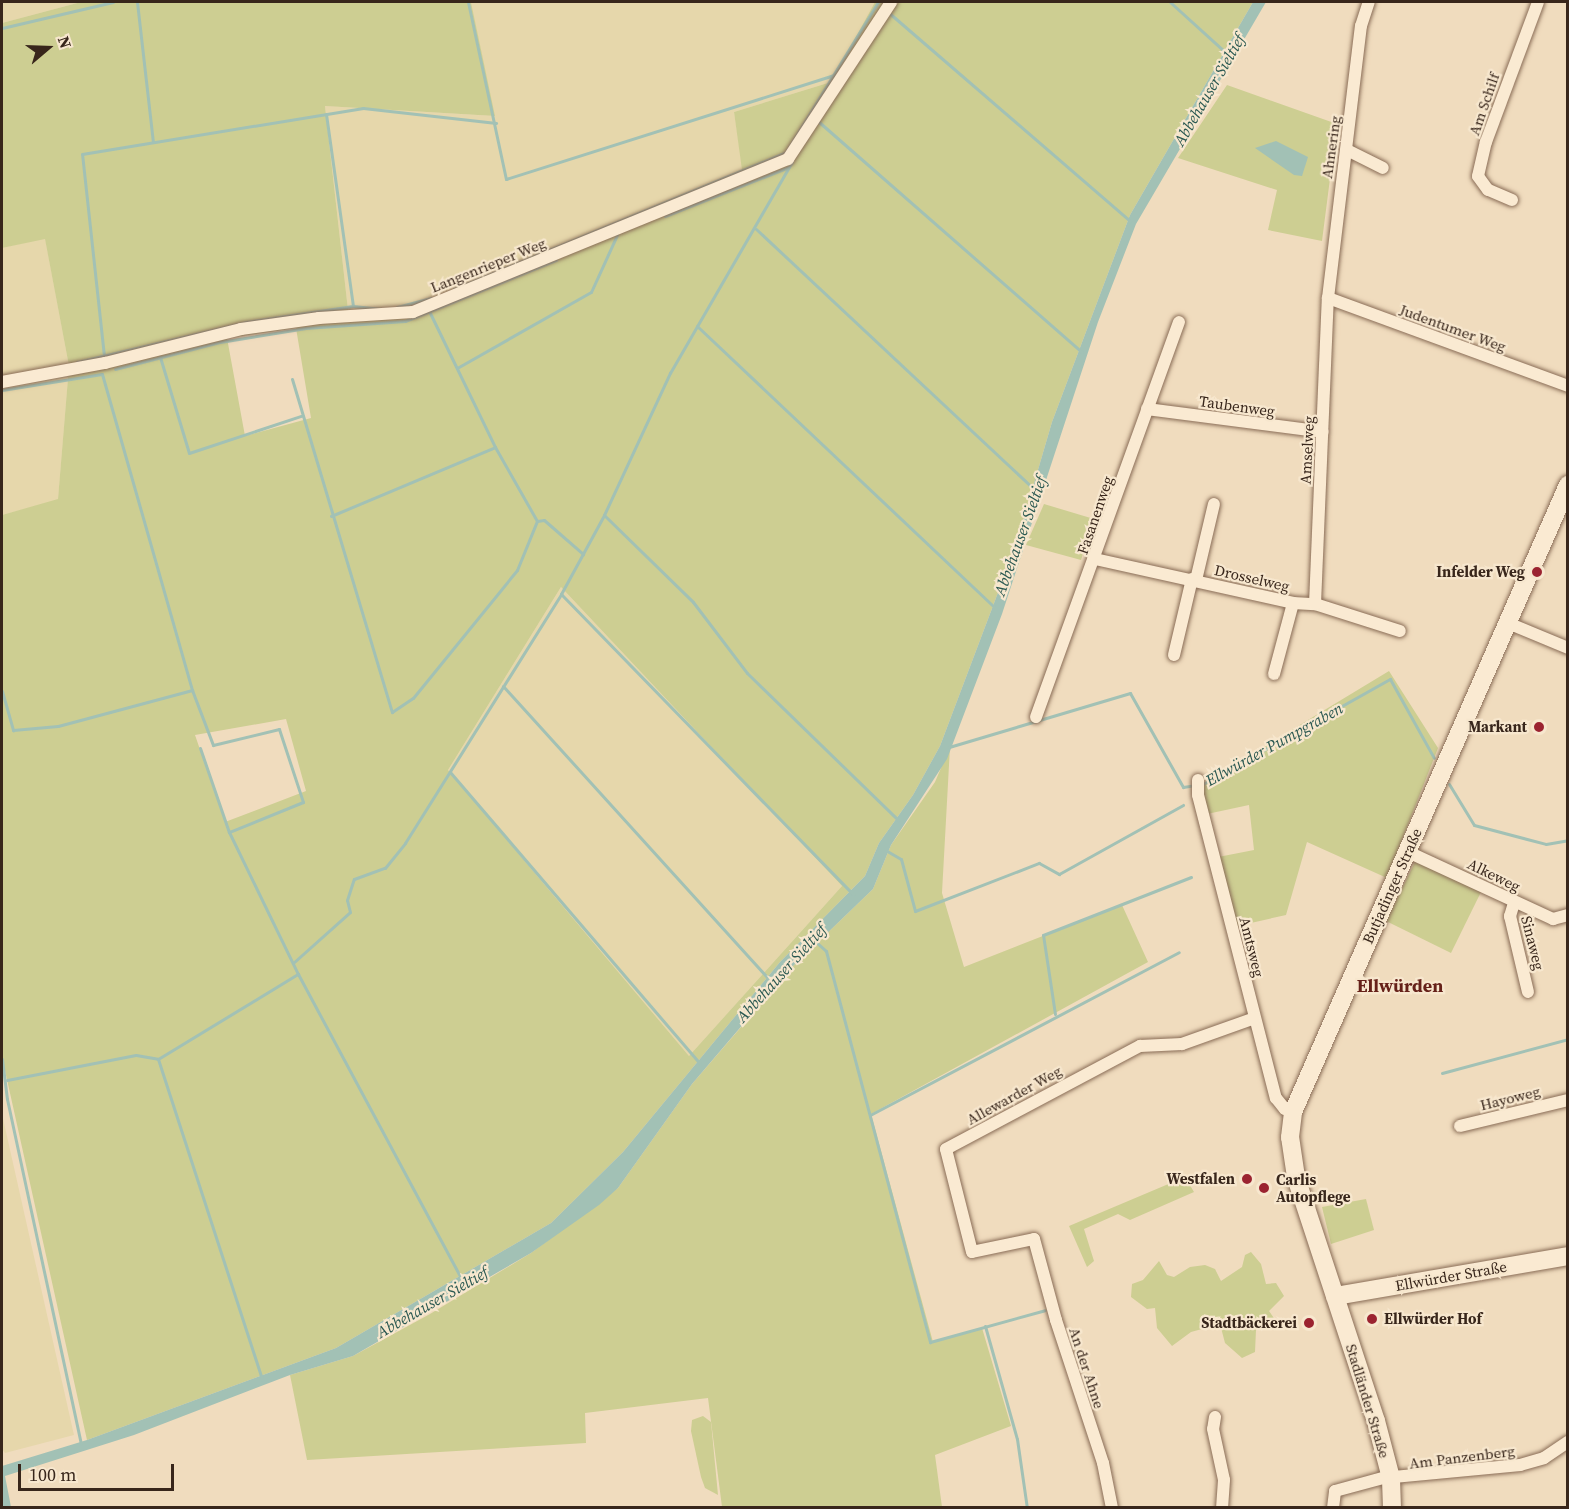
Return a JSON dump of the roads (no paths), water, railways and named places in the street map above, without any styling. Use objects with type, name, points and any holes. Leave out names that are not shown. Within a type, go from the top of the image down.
[{"type":"main road","name":"Butjadinger Straße","points":[[1335,1296],[1296,1177],[1290,1137],[1293,1112],[1568,485]]},
{"type":"main road","name":"Ellwürder Straße","points":[[1335,1296],[1568,1256]]},
{"type":"main road","name":"Stadländer Straße","points":[[1335,1296],[1390,1478],[1392,1508]]},
{"type":"street","name":"Langenrieper Weg","points":[[2,382],[105,363],[241,330],[319,318],[413,312],[788,159],[891,2]]},
{"type":"street","name":"Ahnering","points":[[1328,298],[1361,26],[1369,2]]},
{"type":"street","name":"Am Schilf","points":[[1512,200],[1488,190],[1478,176],[1490,131],[1538,2]]},
{"type":"street","points":[[1347,150],[1383,168]]},
{"type":"street","name":"Judentumer Weg","points":[[1328,298],[1568,386]]},
{"type":"street","name":"Amselweg","points":[[1315,604],[1328,298]]},
{"type":"street","name":"Fasanenweg","points":[[1036,717],[1179,322]]},
{"type":"street","name":"Taubenweg","points":[[1148,409],[1323,432]]},
{"type":"street","points":[[1174,655],[1214,504]]},
{"type":"street","name":"Drosselweg","points":[[1095,559],[1194,579],[1293,603],[1315,604],[1400,631]]},
{"type":"street","points":[[1274,674],[1293,603]]},
{"type":"street","points":[[1508,623],[1568,648]]},
{"type":"street","name":"Amtsweg","points":[[1198,780],[1198,795],[1276,1098],[1285,1109],[1293,1112]]},
{"type":"street","name":"Alkeweg","points":[[1408,852],[1514,903],[1553,919],[1568,915]]},
{"type":"street","name":"Sinaweg","points":[[1514,903],[1510,916],[1528,992]]},
{"type":"street","name":"Allewarder Weg","points":[[1034,1239],[972,1252],[945,1149],[1140,1046],[1182,1044],[1255,1018]]},
{"type":"street","name":"Hayoweg","points":[[1460,1126],[1568,1100]]},
{"type":"street","name":"An der Ahne","points":[[1034,1239],[1054,1317],[1103,1463],[1112,1508]]},
{"type":"street","points":[[1215,1417],[1213,1429],[1224,1480],[1222,1508]]},
{"type":"street","name":"Am Panzenberg","points":[[1333,1508],[1335,1491],[1390,1478],[1520,1465],[1544,1458],[1568,1442]]},
{"type":"water","name":"Abbehauser Sieltief","points":[[1253,2],[1266,2],[1136,224],[1098,322],[1002,614],[947,759],[891,845],[873,889],[792,967],[692,1084],[618,1188],[599,1205],[531,1253],[353,1356],[290,1375],[134,1435],[5,1476],[11,1507],[2,1507],[2,1466],[87,1440],[336,1348],[551,1223],[623,1152],[780,962],[865,876],[879,843],[913,795],[940,746],[1016,545],[1052,422],[1130,215]]},
{"type":"water","points":[[1276,141],[1308,157],[1302,176],[1294,175],[1255,148]]},
{"type":"waterway","points":[[2,28],[113,2]]},
{"type":"waterway","points":[[137,2],[153,142]]},
{"type":"waterway","points":[[468,2],[506,179],[834,75]]},
{"type":"waterway","points":[[454,289],[786,152],[878,2]]},
{"type":"waterway","name":"Abbehauser Sieltief","points":[[1170,2],[1224,51]]},
{"type":"waterway","points":[[888,12],[1130,221]]},
{"type":"waterway","points":[[104,356],[82,154],[363,108],[496,123]]},
{"type":"waterway","points":[[326,114],[353,305]]},
{"type":"waterway","points":[[819,122],[1082,352]]},
{"type":"waterway","points":[[293,963],[350,912],[347,900],[354,879],[385,868],[405,843],[561,594],[604,515],[670,373],[792,162]]},
{"type":"waterway","points":[[665,216],[789,167]]},
{"type":"waterway","name":"Abbehauser Sieltief","points":[[756,229],[1035,490]]},
{"type":"waterway","points":[[457,368],[591,292],[617,235]]},
{"type":"waterway","points":[[115,369],[220,342],[306,328],[405,321],[556,260]]},
{"type":"waterway","points":[[397,307],[431,298]]},
{"type":"waterway","points":[[77,362],[246,322],[353,306],[382,309]]},
{"type":"waterway","points":[[430,313],[495,447],[537,521],[544,520],[583,554]]},
{"type":"waterway","name":"Abbehauser Sieltief","points":[[697,326],[994,607]]},
{"type":"waterway","points":[[160,357],[189,453],[301,416]]},
{"type":"waterway","points":[[2,390],[102,374],[192,690],[213,745],[279,729],[303,802],[229,832]]},
{"type":"waterway","points":[[292,379],[392,712],[413,698],[517,570],[537,521]]},
{"type":"waterway","points":[[331,516],[495,447]]},
{"type":"waterway","points":[[604,515],[693,602],[747,673],[898,820]]},
{"type":"waterway","points":[[561,594],[853,894]]},
{"type":"waterway","name":"Ellwürder Pumpgraben","points":[[1201,785],[1390,679],[1434,758]]},
{"type":"waterway","name":"Abbehauser Sieltief","points":[[503,686],[770,980]]},
{"type":"waterway","points":[[2,691],[13,730],[58,726],[192,690]]},
{"type":"waterway","name":"Ellwürder Pumpgraben","points":[[949,747],[1130,693],[1183,787],[1195,785]]},
{"type":"waterway","name":"Abbehauser Sieltief","points":[[200,748],[229,832],[298,974],[461,1278]]},
{"type":"waterway","points":[[450,772],[700,1064]]},
{"type":"waterway","name":"Ellwürder Pumpgraben","points":[[1449,784],[1474,825],[1546,844],[1568,840]]},
{"type":"waterway","points":[[887,851],[901,859],[915,911],[1039,863],[1059,874],[1183,805]]},
{"type":"waterway","points":[[1055,1014],[1043,935],[1191,877]]},
{"type":"waterway","name":"Abbehauser Sieltief","points":[[815,941],[826,951],[930,1342],[1045,1310]]},
{"type":"waterway","points":[[870,1115],[1179,952]]},
{"type":"waterway","points":[[7,1080],[136,1055],[158,1059],[298,974]]},
{"type":"waterway","points":[[1442,1073],[1568,1039]]},
{"type":"waterway","points":[[2,1059],[7,1099],[81,1443]]},
{"type":"waterway","points":[[158,1059],[262,1380]]},
{"type":"waterway","points":[[985,1326],[1017,1439],[1027,1508]]},
{"type":"place","name":"Infelder Weg","points":[[1537,572]]},
{"type":"place","name":"Markant","points":[[1539,727]]},
{"type":"place","name":"Westfalen","points":[[1247,1179]]},
{"type":"place","name":"Carlis Autopflege","points":[[1264,1188]]},
{"type":"place","name":"Ellwürder Hof","points":[[1372,1319]]},
{"type":"place","name":"Stadtbäckerei","points":[[1309,1323]]},
{"type":"district","name":"Ellwürden","points":[[1400,986]]}]
